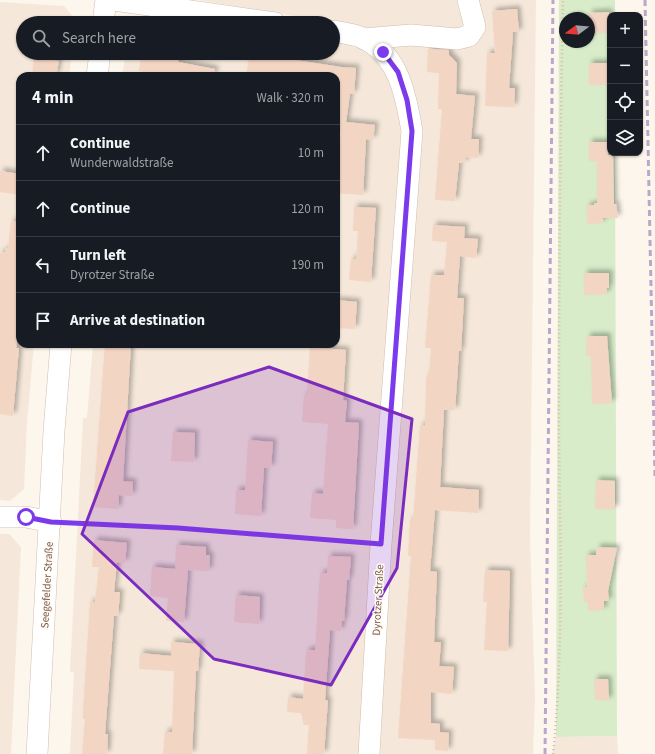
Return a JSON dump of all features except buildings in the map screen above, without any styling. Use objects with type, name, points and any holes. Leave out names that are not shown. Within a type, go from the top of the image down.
[{"type":"street","points":[[104,16],[106,0]]},
{"type":"street","points":[[114,0],[227,16]]},
{"type":"street","points":[[364,39],[411,35],[456,39],[469,36],[475,27],[468,0]]},
{"type":"street","name":"Dyrotzer Straße","points":[[340,34],[364,39],[383,52],[398,72],[407,100],[412,131],[381,544],[369,754]]},
{"type":"street","points":[[98,72],[99,60]]},
{"type":"street","name":"Seegefelder Straße","points":[[37,754],[51,522],[54,431],[61,348]]},
{"type":"street","points":[[0,517],[26,517],[51,522]]},
{"type":"path","points":[[553,754],[558,707],[560,595],[559,217],[563,0]]},
{"type":"path","points":[[51,522],[178,528],[381,544]]},
{"type":"highlighted area","points":[[269,367],[412,419],[397,568],[331,685],[214,659],[82,534],[128,412]]},
{"type":"shaded area","points":[[198,0],[536,0],[530,536],[535,699],[533,754],[374,754],[415,136],[369,28],[340,23],[340,16],[296,16]]},
{"type":"shaded area","points":[[0,2],[64,6],[73,16],[16,16],[16,60],[71,60],[70,72],[16,72],[16,348],[34,348],[27,422],[24,489],[10,501],[0,500]]},
{"type":"shaded area","points":[[340,43],[371,51],[388,70],[403,133],[362,754],[70,754],[74,672],[70,672],[83,418],[87,418],[93,348],[340,348],[340,72],[123,72],[125,60],[340,60]]},
{"type":"shaded area","points":[[0,534],[9,534],[21,547],[11,754],[0,754]]},
{"type":"shaded area","points":[[617,736],[618,754],[552,754],[556,737]]},
{"type":"green space","points":[[559,0],[615,0],[615,12],[607,12],[607,156],[615,156],[617,736],[556,737]]},
{"type":"railway","points":[[545,754],[553,0]]},
{"type":"railway","points":[[645,0],[655,478]]},
{"type":"route","points":[[26,517],[51,522],[178,528],[381,544],[412,131],[407,100],[398,72],[383,52]]}]
